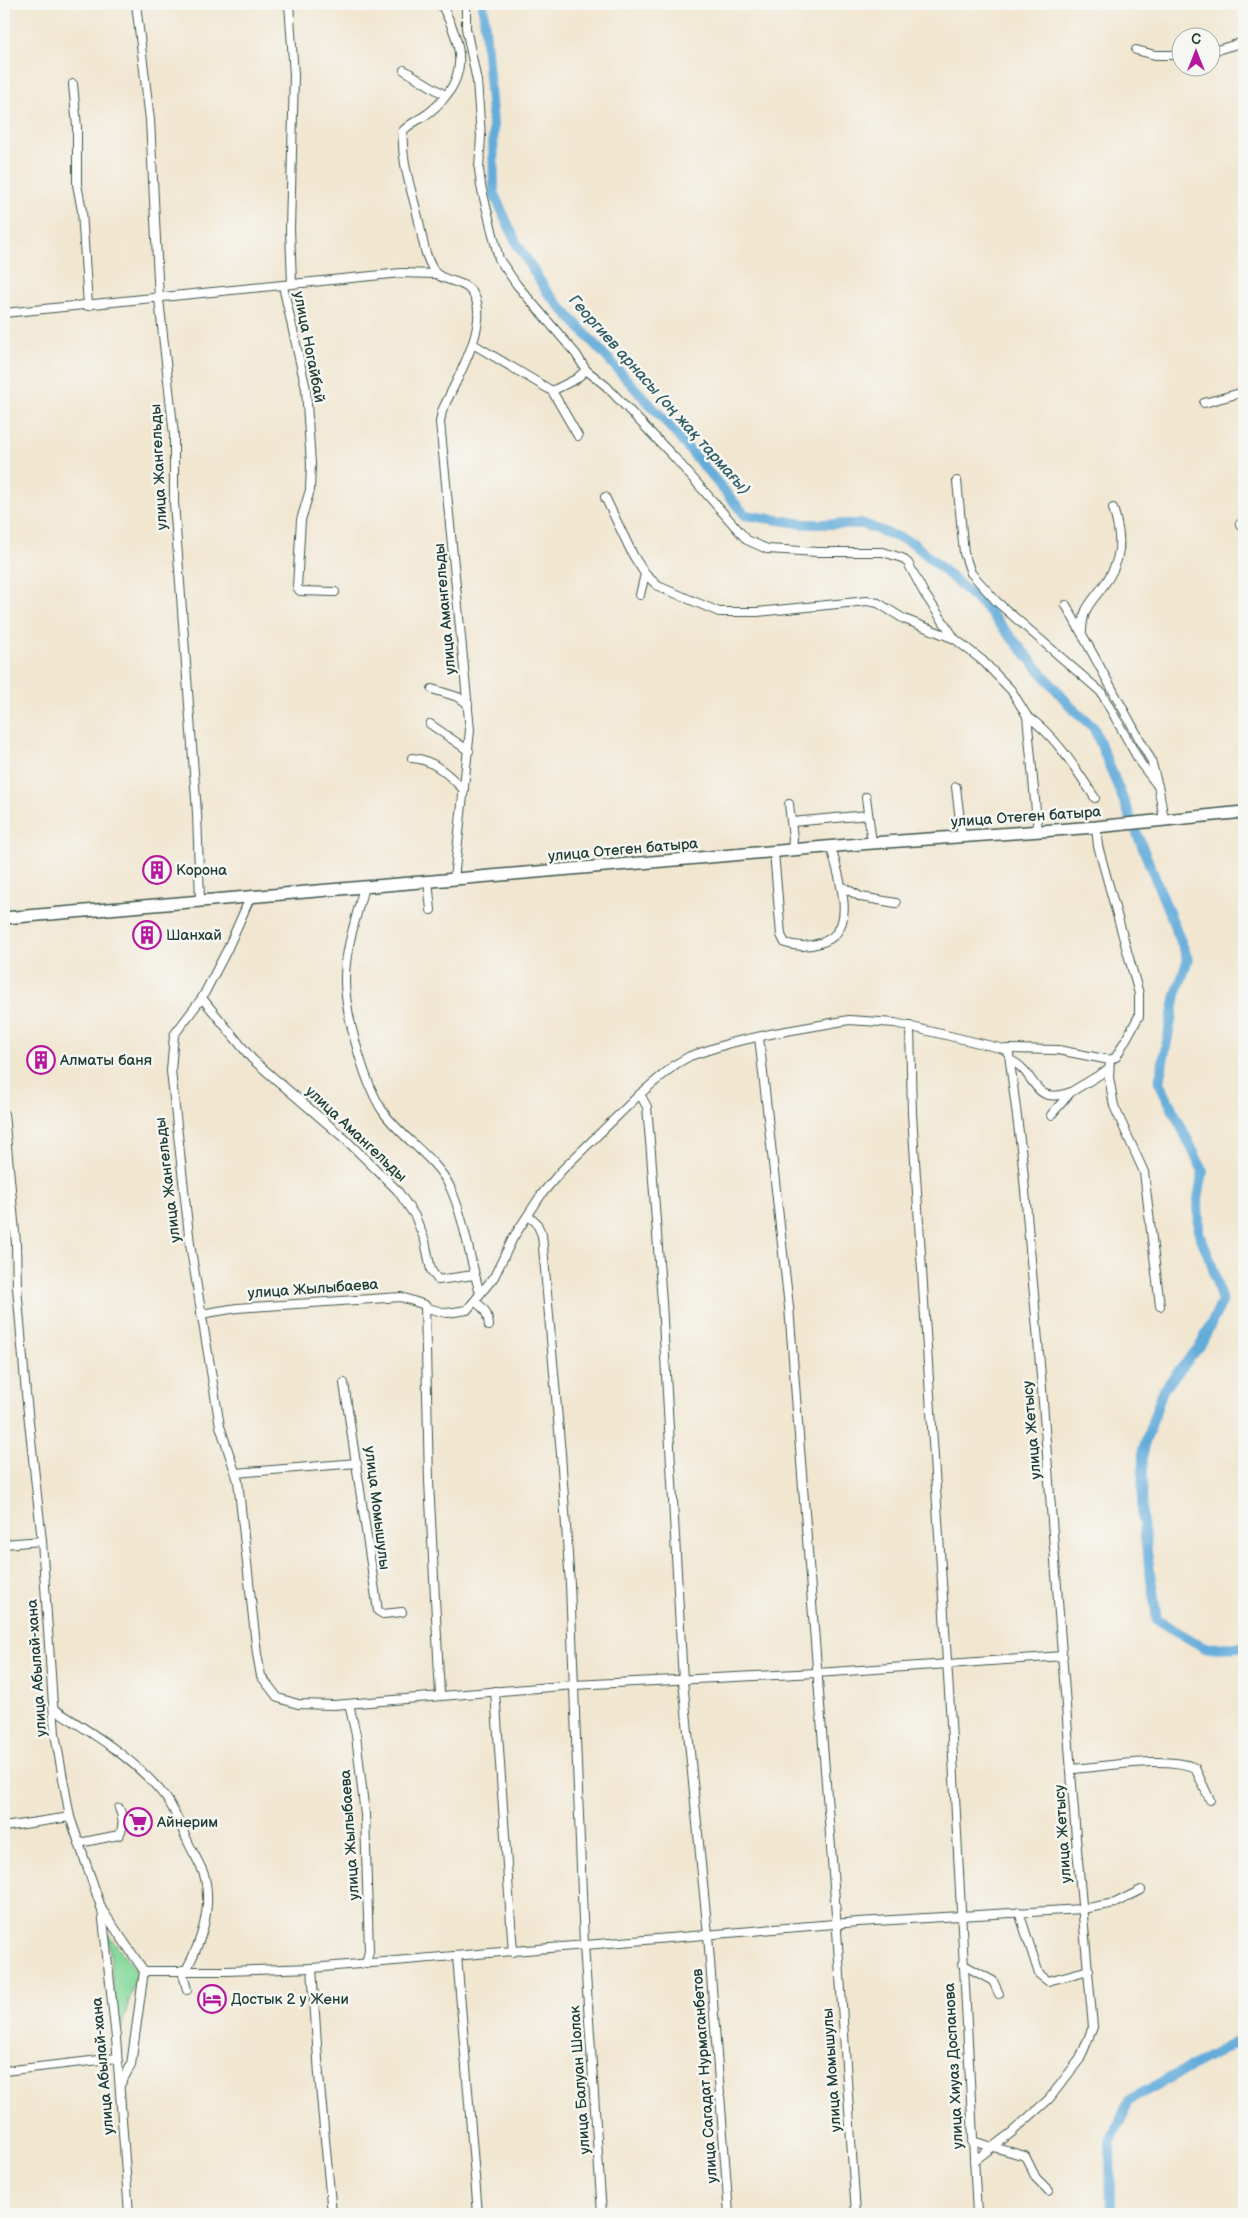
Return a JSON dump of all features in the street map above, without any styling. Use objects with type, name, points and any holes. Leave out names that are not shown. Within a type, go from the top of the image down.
[{"type":"main road","name":"улица Отеген батыра","points":[[4,918],[872,843],[1038,832],[1244,812]]},
{"type":"street","name":"улица Жангельды","points":[[136,4],[150,120],[159,299],[174,435],[174,502],[197,813],[200,900]]},
{"type":"street","name":"улица Ногайбай","points":[[289,4],[294,75],[290,229],[292,284]]},
{"type":"street","points":[[283,286],[401,274],[436,274],[424,248],[408,182],[402,137],[403,131],[407,126],[431,111],[445,96],[459,73],[461,63],[453,31],[441,4]]},
{"type":"street","points":[[466,4],[466,28],[477,80],[481,136],[479,169],[499,258],[517,285],[576,354],[586,370],[606,386],[674,457],[747,540],[767,549],[818,552],[883,552],[902,558],[908,563],[924,593],[955,639],[998,676],[1011,690],[1027,716],[1038,724],[1063,753],[1095,798]]},
{"type":"street","points":[[453,31],[466,28]]},
{"type":"street","points":[[1220,49],[1244,42]]},
{"type":"street","points":[[1136,50],[1154,56],[1170,55]]},
{"type":"street","points":[[404,70],[445,96]]},
{"type":"street","points":[[73,84],[77,126],[76,166],[88,306]]},
{"type":"street","name":"улица Амангельды","points":[[436,274],[468,287],[475,296],[479,314],[473,344],[442,411],[440,422],[468,704],[469,751],[454,879]]},
{"type":"street","name":"улица Ногайбай","points":[[4,313],[283,286],[306,389],[310,490],[301,520],[297,588],[300,591],[335,592]]},
{"type":"street","points":[[473,344],[552,391],[578,436]]},
{"type":"street","points":[[552,391],[576,379],[586,370]]},
{"type":"street","points":[[1204,403],[1244,392]]},
{"type":"street","points":[[956,480],[964,553],[971,573],[997,602],[1101,692],[1141,764],[1158,786]]},
{"type":"street","points":[[605,497],[633,556],[645,574],[658,586],[729,614],[868,601],[878,603],[904,620],[955,639]]},
{"type":"street","points":[[1082,632],[1085,610],[1109,579],[1121,543],[1113,508]]},
{"type":"street","points":[[640,595],[645,574]]},
{"type":"street","points":[[1066,604],[1151,760],[1164,820]]},
{"type":"street","points":[[432,689],[458,697],[468,704]]},
{"type":"street","points":[[1027,716],[1038,832]]},
{"type":"street","points":[[430,724],[469,751]]},
{"type":"street","points":[[412,758],[423,758],[447,772],[464,790]]},
{"type":"street","points":[[956,787],[962,837]]},
{"type":"street","points":[[866,797],[872,843]]},
{"type":"street","points":[[789,804],[792,822],[792,850]]},
{"type":"street","points":[[792,822],[868,815]]},
{"type":"street","points":[[426,1318],[438,1312],[457,1313],[467,1310],[494,1277],[512,1238],[541,1195],[562,1170],[640,1094],[676,1064],[690,1056],[759,1037],[849,1020],[910,1026],[1004,1049],[1058,1050],[1110,1060],[1116,1057],[1131,1033],[1139,1016],[1140,1007],[1098,846],[1096,827]]},
{"type":"street","points":[[774,852],[781,935],[785,943],[795,946],[814,945],[828,941],[839,929],[845,912],[842,886],[831,847]]},
{"type":"street","points":[[428,881],[431,910]]},
{"type":"street","points":[[364,886],[347,958],[345,983],[355,1037],[368,1080],[385,1114],[440,1172],[449,1187],[462,1226],[480,1293]]},
{"type":"street","points":[[842,886],[862,897],[896,903]]},
{"type":"street","name":"улица Жангельды","points":[[250,898],[227,950],[202,998],[174,1035],[171,1071],[180,1172],[201,1314],[220,1426],[231,1465],[236,1473],[261,1676],[278,1698],[286,1702],[349,1704],[440,1694],[574,1685],[817,1673],[1062,1656]]},
{"type":"street","name":"улица Амангельды","points":[[202,998],[252,1059],[357,1151],[398,1190],[415,1216],[425,1240],[433,1276],[438,1280],[449,1280],[474,1275]]},
{"type":"street","name":"улица Хиуаз Доспанова","points":[[910,1026],[912,1114],[947,1664],[977,2214]]},
{"type":"street","name":"улица Момышулы","points":[[759,1037],[789,1307],[856,2214]]},
{"type":"street","name":"улица Жетысу","points":[[974,2161],[1049,2099],[1080,2059],[1093,2027],[1022,1156],[1010,1060],[1004,1049]]},
{"type":"street","points":[[1010,1060],[1019,1064],[1042,1094],[1053,1097],[1071,1092],[1109,1069]]},
{"type":"street","points":[[1110,1060],[1109,1069],[1114,1106],[1144,1172],[1160,1306]]},
{"type":"street","points":[[1051,1115],[1071,1092]]},
{"type":"street","name":"улица Сагадат Нурмаганбетов","points":[[640,1094],[647,1107],[652,1153],[664,1331],[683,1681],[708,1935],[729,2214]]},
{"type":"street","name":"улица Абылай-хана","points":[[4,1114],[26,1394],[42,1542],[54,1710],[61,1773],[70,1818],[102,1910],[118,2058],[129,2214]]},
{"type":"street","points":[[4,1218],[13,1216]]},
{"type":"street","name":"улица Балуан Шолак","points":[[528,1216],[536,1222],[542,1235],[561,1454],[570,1584],[584,1945],[602,2214]]},
{"type":"street","name":"улица Жылыбаева","points":[[201,1314],[237,1308],[401,1297],[438,1312]]},
{"type":"street","points":[[475,1302],[482,1306],[488,1314],[489,1326]]},
{"type":"street","points":[[426,1306],[429,1480],[440,1694]]},
{"type":"street","name":"улица Момышулы","points":[[344,1383],[378,1611],[383,1614],[402,1612]]},
{"type":"street","points":[[236,1473],[357,1463]]},
{"type":"street","points":[[4,1544],[42,1542]]},
{"type":"street","points":[[495,1691],[513,1952]]},
{"type":"street","name":"улица Жылыбаева","points":[[349,1704],[355,1728],[365,1815],[369,1951],[366,1964]]},
{"type":"street","points":[[54,1710],[93,1733],[137,1767],[167,1800],[199,1861],[205,1877],[208,1898],[206,1918],[194,1955],[184,1970],[187,1990]]},
{"type":"street","points":[[1072,1769],[1163,1761],[1186,1764],[1195,1768],[1210,1800]]},
{"type":"street","points":[[79,1843],[119,1835],[123,1829],[119,1808]]},
{"type":"street","points":[[4,1828],[70,1818]]},
{"type":"street","points":[[144,1970],[218,1972],[312,1968],[836,1924],[1082,1909],[1115,1903],[1141,1890]]},
{"type":"street","points":[[102,1910],[144,1970],[131,2065],[120,2085]]},
{"type":"street","points":[[1019,1912],[1039,1974],[1043,1979],[1048,1981],[1088,1970]]},
{"type":"street","points":[[457,1956],[478,2214]]},
{"type":"street","points":[[962,1964],[993,1981],[999,1994]]},
{"type":"street","points":[[312,1968],[319,2075],[332,2214]]},
{"type":"street","points":[[4,2070],[118,2058]]},
{"type":"street","points":[[972,2141],[1025,2156],[1036,2178],[1049,2191]]},
{"type":"green space","points":[[108,1934],[137,1972],[119,2036]]},
{"type":"waterway","name":"Георгиев арнасы (оң жақ тармағы)","points":[[483,4],[493,125],[494,194],[517,244],[547,292],[665,421],[745,515],[805,524],[863,524],[913,543],[985,607],[1072,708],[1094,728],[1188,959],[1176,995],[1159,1082],[1203,1171],[1198,1199],[1199,1233],[1211,1262],[1222,1302],[1200,1346],[1163,1390],[1143,1449],[1142,1517],[1157,1620],[1205,1648],[1244,1647]]},
{"type":"waterway","name":"Георгиев арнасы (оң жақ тармағы)","points":[[1111,2214],[1110,2144],[1129,2100],[1244,2038]]},
{"type":"place","name":"Корона","points":[[157,870]]},
{"type":"place","name":"Шанхай","points":[[147,935]]},
{"type":"place","name":"Алматы баня","points":[[41,1060]]},
{"type":"place","name":"Айнерим","points":[[138,1822]]},
{"type":"place","name":"Достык 2 у Жени","points":[[212,1999]]}]
